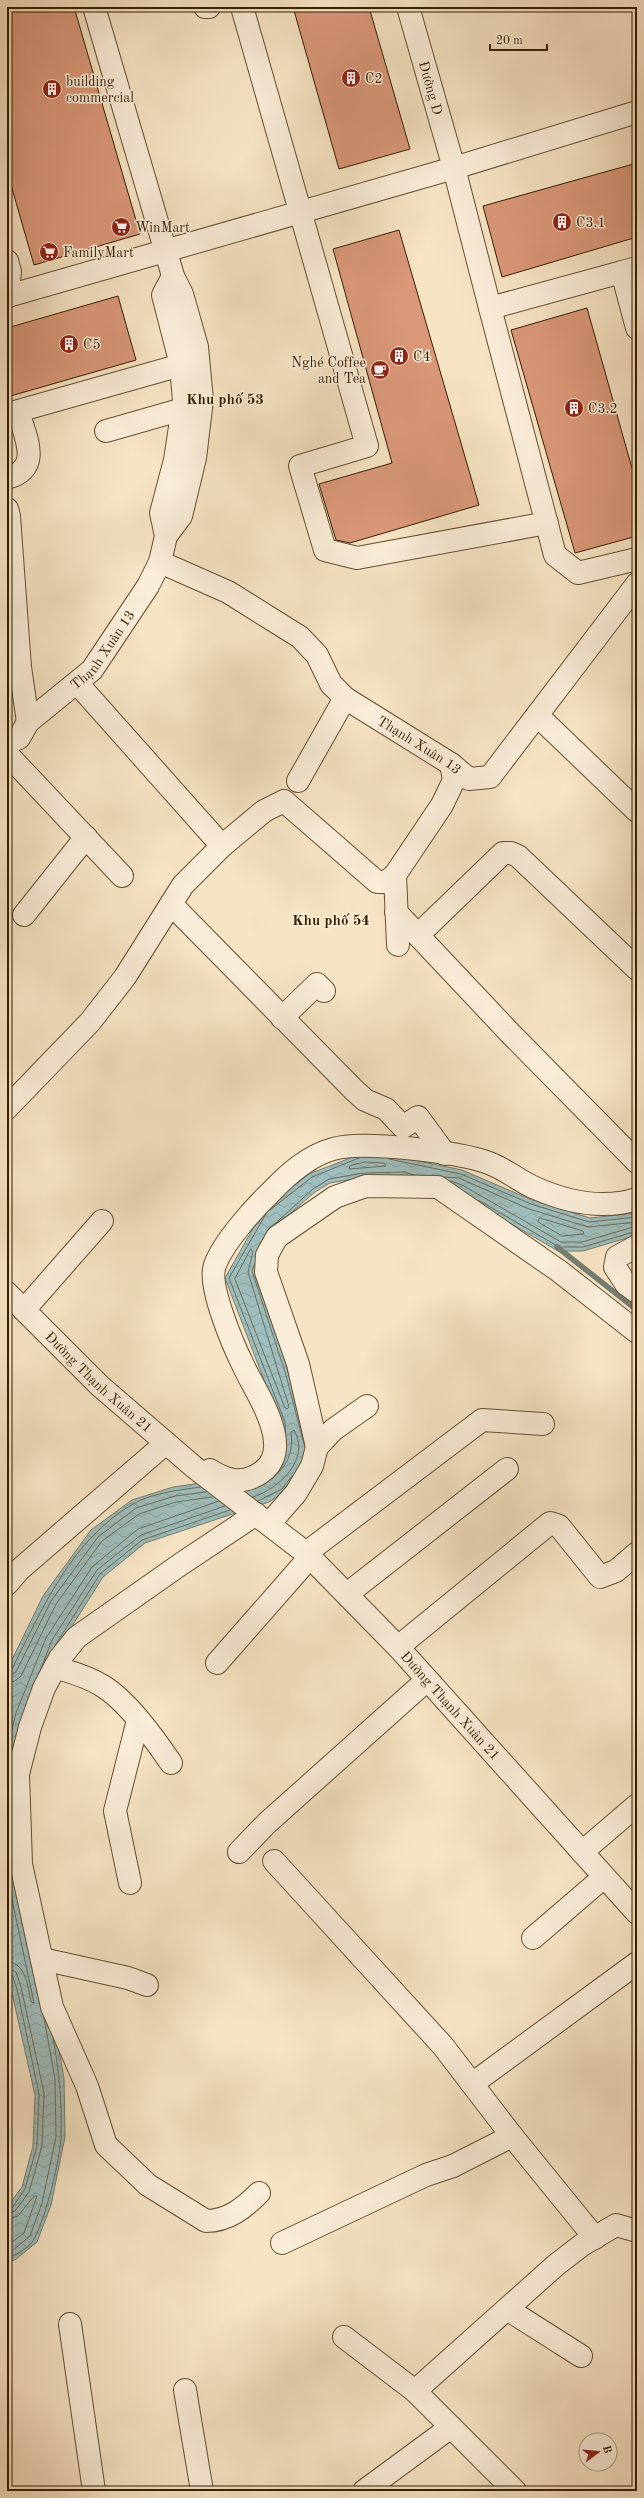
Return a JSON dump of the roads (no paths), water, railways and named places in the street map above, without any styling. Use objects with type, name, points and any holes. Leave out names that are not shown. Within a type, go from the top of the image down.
[{"type":"street","points":[[94,7],[172,276],[182,294],[198,347],[202,400],[195,458],[181,516],[166,536]]},
{"type":"street","points":[[242,7],[302,212],[367,446],[300,466],[325,550],[357,558],[547,523]]},
{"type":"street","name":"Đường D","points":[[408,7],[454,168],[555,555],[578,573],[637,559]]},
{"type":"street","points":[[7,261],[10,272],[8,297],[165,250],[454,168],[637,112]]},
{"type":"street","points":[[490,308],[629,270],[637,328]]},
{"type":"street","points":[[166,536],[161,513],[175,460],[183,409],[181,365],[163,295],[172,276]]},
{"type":"street","points":[[7,478],[20,474],[29,463],[29,449],[18,411],[181,365]]},
{"type":"street","points":[[106,431],[183,409]]},
{"type":"street","points":[[7,509],[10,516],[20,667],[28,722]]},
{"type":"street","name":"Thạnh Xuân 13","points":[[7,743],[19,738],[28,722],[92,670],[148,586],[160,562],[166,536]]},
{"type":"street","name":"Thạnh Xuân 13","points":[[160,562],[228,592],[300,637],[317,655],[331,684],[345,698],[450,764],[469,779],[490,777],[538,716],[637,584]]},
{"type":"street","points":[[77,683],[222,846]]},
{"type":"street","points":[[298,781],[345,698]]},
{"type":"street","points":[[538,716],[637,811]]},
{"type":"street","points":[[7,754],[122,876]]},
{"type":"street","points":[[7,1108],[90,1022],[125,977],[183,885],[222,846],[264,811],[284,801],[377,882],[386,882],[395,875],[442,805],[454,780],[450,764]]},
{"type":"street","points":[[24,915],[86,837]]},
{"type":"street","points":[[418,936],[503,854],[510,853],[518,856],[637,969]]},
{"type":"street","points":[[395,875],[398,945]]},
{"type":"street","points":[[171,904],[282,1018],[365,1100],[386,1109],[403,1127],[418,1117],[445,1154]]},
{"type":"street","points":[[396,912],[637,1162]]},
{"type":"street","points":[[282,1018],[317,984],[324,991]]},
{"type":"street","points":[[190,1464],[199,1463],[225,1478],[243,1481],[266,1470],[276,1449],[272,1425],[243,1366],[213,1284],[214,1265],[234,1234],[261,1201],[292,1170],[334,1148],[378,1146],[445,1154],[489,1163],[534,1187],[585,1204],[623,1203],[637,1199]]},
{"type":"street","points":[[259,2193],[248,2204],[228,2217],[206,2221],[148,2185],[106,2145],[87,2086],[52,2006],[21,1864],[18,1774],[30,1727],[44,1688],[55,1667],[77,1637],[181,1564],[296,1494],[312,1466],[317,1447],[298,1364],[266,1272],[267,1255],[277,1237],[335,1197],[366,1186],[438,1187],[559,1271],[637,1332]]},
{"type":"street","points":[[24,1310],[102,1221]]},
{"type":"street","points":[[637,1246],[617,1256],[615,1267],[626,1284],[637,1292]]},
{"type":"street","name":"Đường Thạnh Xuân 21","points":[[7,1293],[100,1386],[166,1444],[308,1555],[398,1647],[637,1913]]},
{"type":"street","points":[[317,1447],[333,1430],[367,1406]]},
{"type":"street","points":[[217,1663],[308,1555],[482,1420],[542,1424]]},
{"type":"street","points":[[11,1570],[166,1444]]},
{"type":"street","points":[[347,1594],[507,1468]]},
{"type":"street","points":[[398,1647],[550,1523],[559,1526],[600,1577],[616,1571],[637,1553]]},
{"type":"street","points":[[55,1667],[101,1684],[138,1720],[171,1763]]},
{"type":"street","points":[[239,1852],[267,1823],[427,1680]]},
{"type":"street","points":[[130,1883],[115,1811],[138,1720]]},
{"type":"street","points":[[582,1852],[637,1805]]},
{"type":"street","points":[[274,1861],[443,2046],[512,2136],[595,2238]]},
{"type":"street","points":[[533,1938],[604,1876]]},
{"type":"street","points":[[42,1959],[128,1978],[147,1985]]},
{"type":"street","points":[[472,2084],[637,1962]]},
{"type":"street","points":[[282,2243],[426,2175],[453,2166],[512,2136]]},
{"type":"street","points":[[415,2391],[556,2265],[616,2225],[637,2231]]},
{"type":"street","points":[[507,2309],[581,2356]]},
{"type":"street","points":[[70,2324],[94,2491]]},
{"type":"street","points":[[344,2337],[415,2391],[515,2491]]},
{"type":"street","points":[[185,2390],[202,2491]]},
{"type":"street","points":[[364,2491],[451,2427]]},
{"type":"water","points":[[363,1153],[389,1155],[462,1170],[532,1200],[590,1218],[637,1213],[637,1235],[583,1251],[558,1251],[458,1193],[364,1177],[330,1183],[315,1192],[271,1230],[275,1326],[309,1447],[300,1473],[285,1492],[269,1502],[145,1543],[103,1577],[60,1645],[17,1774],[47,1986],[64,2078],[65,2137],[51,2205],[37,2242],[15,2260],[7,2261],[7,2207],[22,2187],[33,2146],[35,2095],[7,1971],[7,1670],[43,1596],[91,1530],[132,1500],[173,1487],[264,1474],[269,1393],[225,1278],[264,1209],[309,1174]]},
{"type":"waterway","points":[[557,1247],[637,1310]]},
{"type":"place","name":"С2","points":[[351,78]]},
{"type":"place","name":"building commercial","points":[[52,89]]},
{"type":"place","name":"С3.1","points":[[562,222]]},
{"type":"place","name":"WinMart","points":[[121,227]]},
{"type":"place","name":"FamilyMart","points":[[49,252]]},
{"type":"place","name":"C5","points":[[69,344]]},
{"type":"place","name":"C4","points":[[399,356]]},
{"type":"place","name":"Nghé Coffee and Tea","points":[[380,370]]},
{"type":"place","name":"C3.2","points":[[574,408]]},
{"type":"district","name":"Khu phố 53","points":[[225,399]]},
{"type":"district","name":"Khu phố 54","points":[[331,920]]}]
